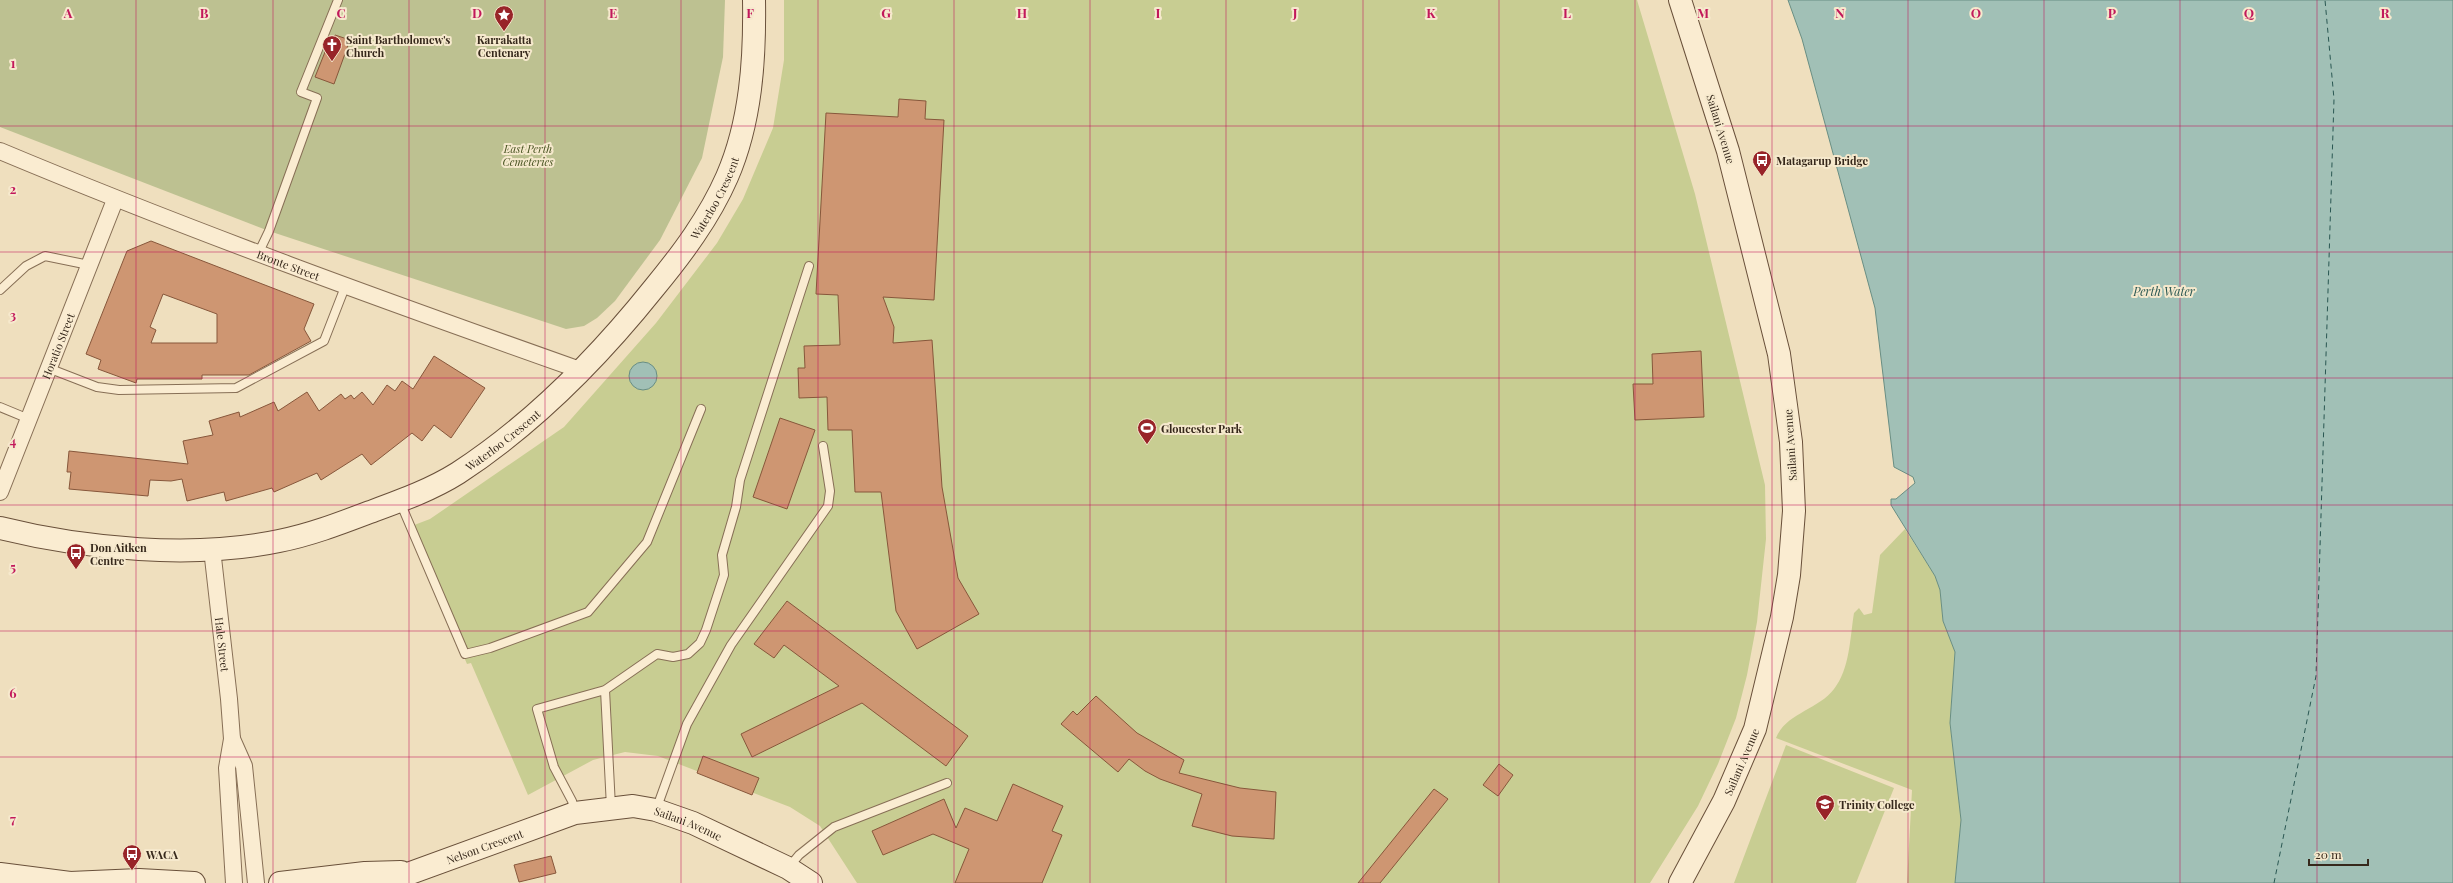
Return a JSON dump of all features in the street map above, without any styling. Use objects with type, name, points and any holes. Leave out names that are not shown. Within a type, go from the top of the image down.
[{"type":"street","name":"Waterloo Crescent","points":[[0,528],[87,544],[151,549],[212,549],[280,541],[340,523],[399,501],[462,470],[540,410],[620,331],[668,271],[702,224],[728,177],[739,140],[749,95],[754,41],[754,0]]},
{"type":"street","name":"Sailani Avenue","points":[[1680,0],[1728,151],[1773,326],[1787,401],[1794,476],[1794,511],[1789,575],[1782,617],[1756,729],[1724,801],[1680,883]]},
{"type":"street","name":"Bronte Street","points":[[0,151],[115,200],[345,287],[580,370]]},
{"type":"street","name":"Horatio Street","points":[[0,492],[115,200]]},
{"type":"street","name":"Hale Street","points":[[212,549],[232,739],[227,768],[234,883]]},
{"type":"street","name":"Hale Street","points":[[232,739],[244,766],[256,883]]},
{"type":"street","name":"Sailani Avenue","points":[[565,816],[611,807],[634,806],[656,810],[693,823],[788,868],[811,883]]},
{"type":"street","name":"Nelson Crescent","points":[[384,883],[565,816]]},
{"type":"street","name":"Nelson Crescent","points":[[280,883],[365,874],[412,872]]},
{"type":"street","points":[[0,874],[71,883],[140,880],[194,883]]},
{"type":"lane","points":[[258,254],[269,231],[317,98],[301,92],[338,0]]},
{"type":"lane","points":[[0,290],[26,266],[45,256],[89,265]]},
{"type":"lane","points":[[565,816],[572,801],[554,767],[537,708],[606,690],[656,654],[673,657],[688,654],[700,644],[724,575],[722,555],[736,507],[740,480],[809,266]]},
{"type":"lane","points":[[48,368],[97,387],[119,390],[236,388],[324,341],[345,287]]},
{"type":"lane","points":[[0,407],[29,419]]},
{"type":"lane","points":[[399,501],[465,654],[490,648],[588,612],[592,608],[647,542],[701,409]]},
{"type":"lane","points":[[656,810],[687,724],[731,645],[828,506],[830,491],[824,446]]},
{"type":"lane","points":[[606,690],[611,807]]},
{"type":"lane","points":[[788,868],[799,855],[834,827],[947,783]]},
{"type":"green space","name":"East Perth Cemeteries","points":[[0,0],[725,0],[723,57],[702,158],[660,240],[615,301],[597,318],[584,326],[566,329],[269,231],[0,127]]},
{"type":"green space","name":"Gloucester Park","points":[[784,0],[1637,0],[1695,194],[1765,485],[1766,539],[1757,622],[1747,675],[1736,718],[1718,764],[1698,806],[1650,883],[857,883],[820,826],[790,807],[658,756],[625,752],[593,760],[528,795],[471,663],[467,664],[409,527],[430,519],[564,427],[656,323],[717,243],[743,199],[773,128],[784,60]]},
{"type":"green space","points":[[1905,529],[1935,576],[1940,590],[1943,621],[1955,652],[1950,723],[1961,820],[1955,883],[1907,883],[1912,790],[1776,738],[1787,723],[1820,702],[1834,689],[1839,681],[1846,662],[1854,613],[1859,608],[1864,615],[1872,613],[1880,555]]},
{"type":"green space","name":"Trinity College","points":[[1786,745],[1894,788],[1856,883],[1734,883]]},
{"type":"water","name":"Perth Water","points":[[1788,0],[2453,0],[2453,883],[1955,883],[1961,820],[1950,723],[1955,652],[1943,621],[1940,590],[1935,576],[1891,505],[1891,499],[1896,499],[1915,483],[1913,477],[1894,467],[1875,308],[1802,39]]},
{"type":"water","points":[[643,362],[653,366],[657,376],[653,386],[643,390],[633,386],[629,376],[633,366]]},
{"type":"building","name":"Saint Bartholomew's Church","points":[[335,35],[350,40],[334,84],[315,77],[331,37],[334,39]]},
{"type":"building","points":[[899,99],[926,101],[925,119],[944,120],[934,300],[883,297],[894,327],[893,343],[932,340],[942,487],[958,578],[979,614],[917,649],[896,611],[881,492],[855,492],[852,430],[828,430],[827,397],[799,398],[798,368],[805,368],[804,346],[840,345],[838,295],[816,294],[826,113],[898,117]]},
{"type":"building","points":[[151,241],[314,304],[304,329],[311,341],[249,375],[202,375],[202,379],[137,379],[136,383],[98,369],[101,360],[86,354],[127,251]],"holes":[[[163,294],[217,314],[217,343],[151,343],[156,330],[150,327]]]},
{"type":"building","points":[[1701,351],[1704,417],[1635,420],[1633,384],[1653,384],[1652,354]]},
{"type":"building","points":[[434,356],[485,388],[451,438],[434,425],[422,441],[412,433],[371,465],[362,454],[321,480],[317,473],[274,492],[272,488],[226,501],[224,492],[187,501],[182,479],[171,481],[150,480],[148,496],[69,489],[71,472],[67,472],[69,451],[188,464],[183,441],[213,435],[209,421],[239,412],[240,417],[274,402],[278,411],[307,392],[319,411],[341,394],[345,399],[351,395],[354,399],[362,392],[373,405],[387,385],[395,391],[402,381],[413,389]]},
{"type":"building","points":[[780,418],[815,430],[787,509],[753,497]]},
{"type":"building","points":[[787,601],[968,736],[946,766],[862,703],[752,757],[741,734],[839,686],[784,645],[774,658],[754,644]]},
{"type":"building","points":[[1096,696],[1137,733],[1184,760],[1179,773],[1240,788],[1276,792],[1274,839],[1232,836],[1192,826],[1202,794],[1160,779],[1145,771],[1129,759],[1118,772],[1061,724],[1073,711],[1077,715]]},
{"type":"building","points":[[703,756],[759,778],[752,795],[697,773]]},
{"type":"building","points":[[1499,764],[1513,775],[1498,796],[1483,785]]},
{"type":"building","points":[[1013,784],[1063,806],[1052,831],[1062,835],[1042,883],[955,883],[969,849],[933,834],[883,855],[872,831],[944,799],[956,828],[965,808],[997,821]]},
{"type":"building","points":[[1434,789],[1448,799],[1380,883],[1358,883]]},
{"type":"building","points":[[551,856],[556,873],[519,882],[514,865]]},
{"type":"ferry route","points":[[2274,883],[2316,676],[2334,99],[2325,0]]},
{"type":"place","name":"Karrakatta Centenary","points":[[504,32]]},
{"type":"place","name":"Saint Bartholomew's Church","points":[[332,62]]},
{"type":"place","name":"Matagarup Bridge","points":[[1762,177]]},
{"type":"place","name":"Gloucester Park","points":[[1147,445]]},
{"type":"place","name":"Don Aitken Centre","points":[[76,570]]},
{"type":"place","name":"Trinity College","points":[[1825,821]]},
{"type":"place","name":"WACA","points":[[132,871]]}]
